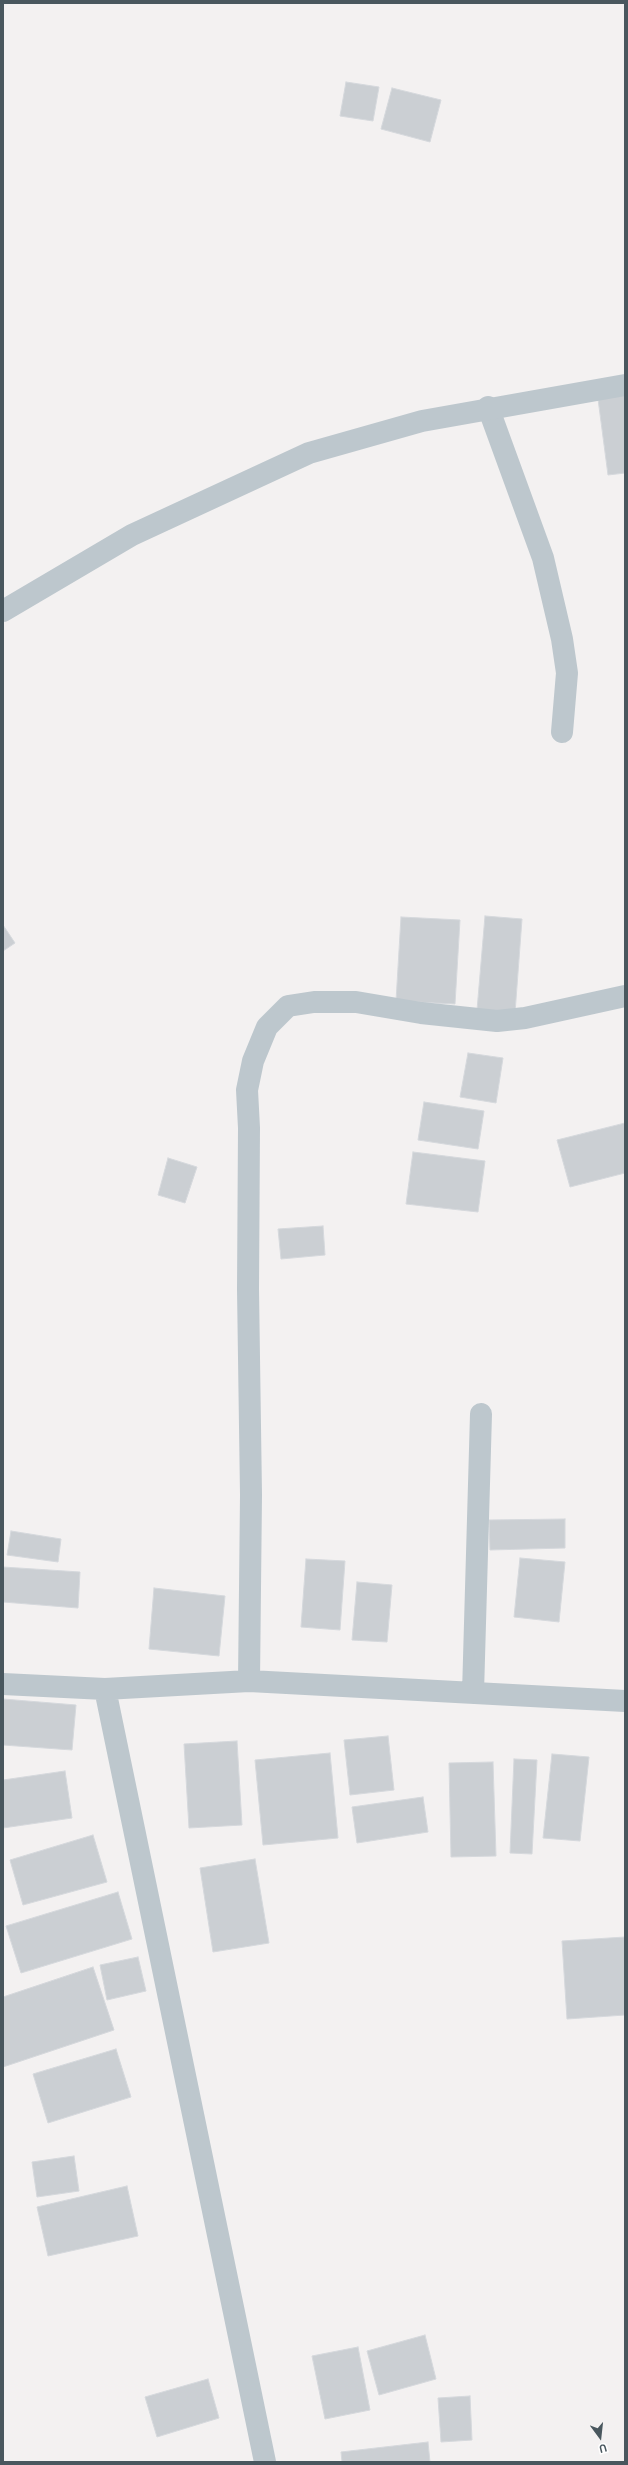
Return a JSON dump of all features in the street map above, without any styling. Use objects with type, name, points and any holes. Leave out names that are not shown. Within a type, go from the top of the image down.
[{"type":"street","points":[[3,611],[132,535],[309,453],[422,421],[488,407],[625,385]]},
{"type":"street","points":[[488,407],[543,558],[562,638],[566,673],[562,732]]},
{"type":"street","points":[[249,1681],[251,1495],[248,1289],[249,1128],[247,1090],[253,1061],[267,1027],[288,1006],[314,1002],[356,1002],[421,1013],[497,1021],[525,1018],[625,996]]},
{"type":"street","points":[[473,1693],[481,1414]]},
{"type":"street","points":[[3,1684],[105,1689],[249,1681],[625,1701]]},
{"type":"street","points":[[105,1689],[265,2462]]},
{"type":"building","points":[[346,82],[379,87],[373,121],[340,116]]},
{"type":"building","points":[[392,88],[441,100],[430,142],[381,129]]},
{"type":"building","points":[[625,395],[625,473],[608,475],[598,399]]},
{"type":"building","points":[[485,916],[522,919],[515,1013],[477,1010]]},
{"type":"building","points":[[401,917],[460,920],[455,1004],[396,1001]]},
{"type":"building","points":[[3,925],[15,943],[3,951]]},
{"type":"building","points":[[468,1053],[503,1058],[496,1103],[460,1097]]},
{"type":"building","points":[[424,1102],[484,1111],[478,1149],[418,1140]]},
{"type":"building","points":[[625,1123],[625,1173],[570,1187],[557,1140]]},
{"type":"building","points":[[413,1152],[485,1161],[478,1212],[406,1204]]},
{"type":"building","points":[[168,1158],[197,1167],[185,1203],[158,1195]]},
{"type":"building","points":[[323,1226],[325,1255],[281,1259],[278,1229]]},
{"type":"building","points":[[565,1519],[565,1548],[490,1550],[489,1520]]},
{"type":"building","points":[[11,1531],[61,1539],[58,1562],[7,1555]]},
{"type":"building","points":[[520,1558],[565,1562],[559,1622],[514,1617]]},
{"type":"building","points":[[306,1559],[345,1561],[340,1630],[301,1627]]},
{"type":"building","points":[[3,1567],[80,1572],[78,1608],[3,1602]]},
{"type":"building","points":[[357,1582],[392,1585],[387,1642],[352,1640]]},
{"type":"building","points":[[154,1588],[225,1596],[219,1656],[149,1649]]},
{"type":"building","points":[[3,1699],[76,1705],[72,1750],[3,1745]]},
{"type":"building","points":[[388,1736],[394,1790],[350,1795],[344,1740]]},
{"type":"building","points":[[237,1741],[242,1825],[189,1828],[184,1744]]},
{"type":"building","points":[[330,1753],[338,1838],[263,1845],[255,1760]]},
{"type":"building","points":[[552,1754],[589,1757],[580,1841],[543,1838]]},
{"type":"building","points":[[514,1759],[537,1760],[532,1854],[510,1853]]},
{"type":"building","points":[[493,1762],[496,1856],[451,1857],[449,1763]]},
{"type":"building","points":[[65,1771],[72,1818],[3,1828],[3,1780]]},
{"type":"building","points":[[423,1797],[428,1832],[357,1843],[352,1807]]},
{"type":"building","points":[[93,1835],[107,1882],[23,1905],[10,1860]]},
{"type":"building","points":[[255,1859],[269,1943],[213,1952],[200,1868]]},
{"type":"building","points":[[118,1892],[132,1939],[21,1973],[6,1926]]},
{"type":"building","points":[[625,1937],[625,2015],[567,2019],[562,1941]]},
{"type":"building","points":[[138,1957],[146,1991],[107,2000],[100,1965]]},
{"type":"building","points":[[93,1967],[114,2030],[3,2067],[3,1997]]},
{"type":"building","points":[[116,2049],[131,2097],[48,2123],[33,2074]]},
{"type":"building","points":[[74,2156],[79,2191],[37,2197],[32,2162]]},
{"type":"building","points":[[127,2186],[138,2236],[48,2256],[37,2207]]},
{"type":"building","points":[[425,2335],[436,2379],[379,2395],[367,2351]]},
{"type":"building","points":[[358,2347],[370,2410],[325,2419],[312,2356]]},
{"type":"building","points":[[208,2379],[219,2418],[157,2437],[145,2397]]},
{"type":"building","points":[[470,2396],[472,2440],[441,2442],[438,2398]]},
{"type":"building","points":[[428,2442],[430,2462],[342,2462],[341,2452]]}]
